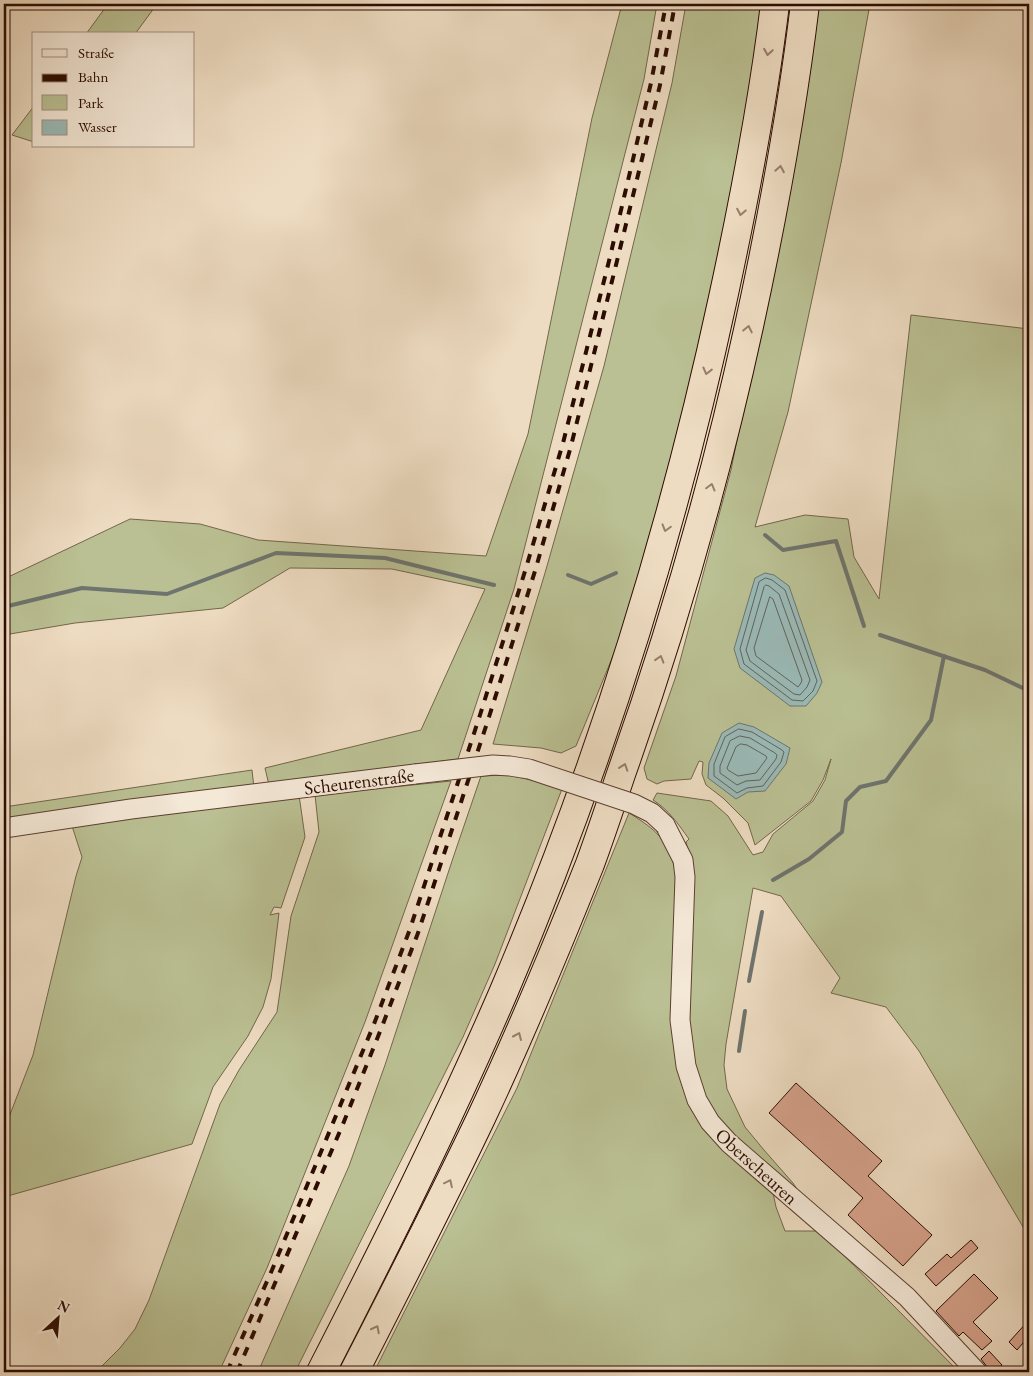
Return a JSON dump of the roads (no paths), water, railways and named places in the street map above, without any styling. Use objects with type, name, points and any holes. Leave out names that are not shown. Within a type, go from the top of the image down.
[{"type":"highway","points":[[321,1372],[455,1102],[504,991],[560,853],[616,695],[650,588],[682,475],[709,364],[736,240],[756,134],[775,4]]},
{"type":"highway","points":[[354,1372],[478,1124],[533,1002],[590,862],[646,706],[680,597],[712,483],[741,363],[765,251],[787,130],[805,4]]},
{"type":"street","name":"Scheurenstraße","points":[[4,828],[132,809],[493,765],[529,769],[634,804],[652,813],[665,825],[683,860]]},
{"type":"street","name":"Oberscheuren","points":[[683,860],[685,877],[680,1020],[686,1066],[697,1100],[710,1122],[736,1149],[907,1297],[977,1372]]},
{"type":"water","points":[[765,573],[774,575],[789,586],[822,682],[817,693],[806,706],[790,706],[740,668],[734,649],[755,578]]},
{"type":"water","points":[[739,723],[754,727],[790,748],[786,764],[765,791],[748,792],[736,799],[708,778],[709,763],[722,733]]},
{"type":"waterway","points":[[765,535],[783,550],[836,541],[864,626]]},
{"type":"waterway","points":[[4,607],[82,588],[167,594],[276,553],[385,558],[494,585]]},
{"type":"waterway","points":[[568,575],[591,584],[616,573]]},
{"type":"waterway","points":[[880,635],[985,670],[1029,691]]},
{"type":"waterway","points":[[773,880],[809,859],[842,832],[846,801],[860,787],[886,781],[931,720],[944,656]]},
{"type":"waterway","points":[[749,981],[762,912]]},
{"type":"waterway","points":[[739,1051],[745,1011]]},
{"type":"railway","points":[[227,1372],[272,1270],[374,1024],[410,929],[480,715],[563,443],[651,83],[666,4]]},
{"type":"railway","points":[[237,1372],[343,1124],[418,933],[489,717],[535,571],[571,446],[660,85],[675,4]]}]
